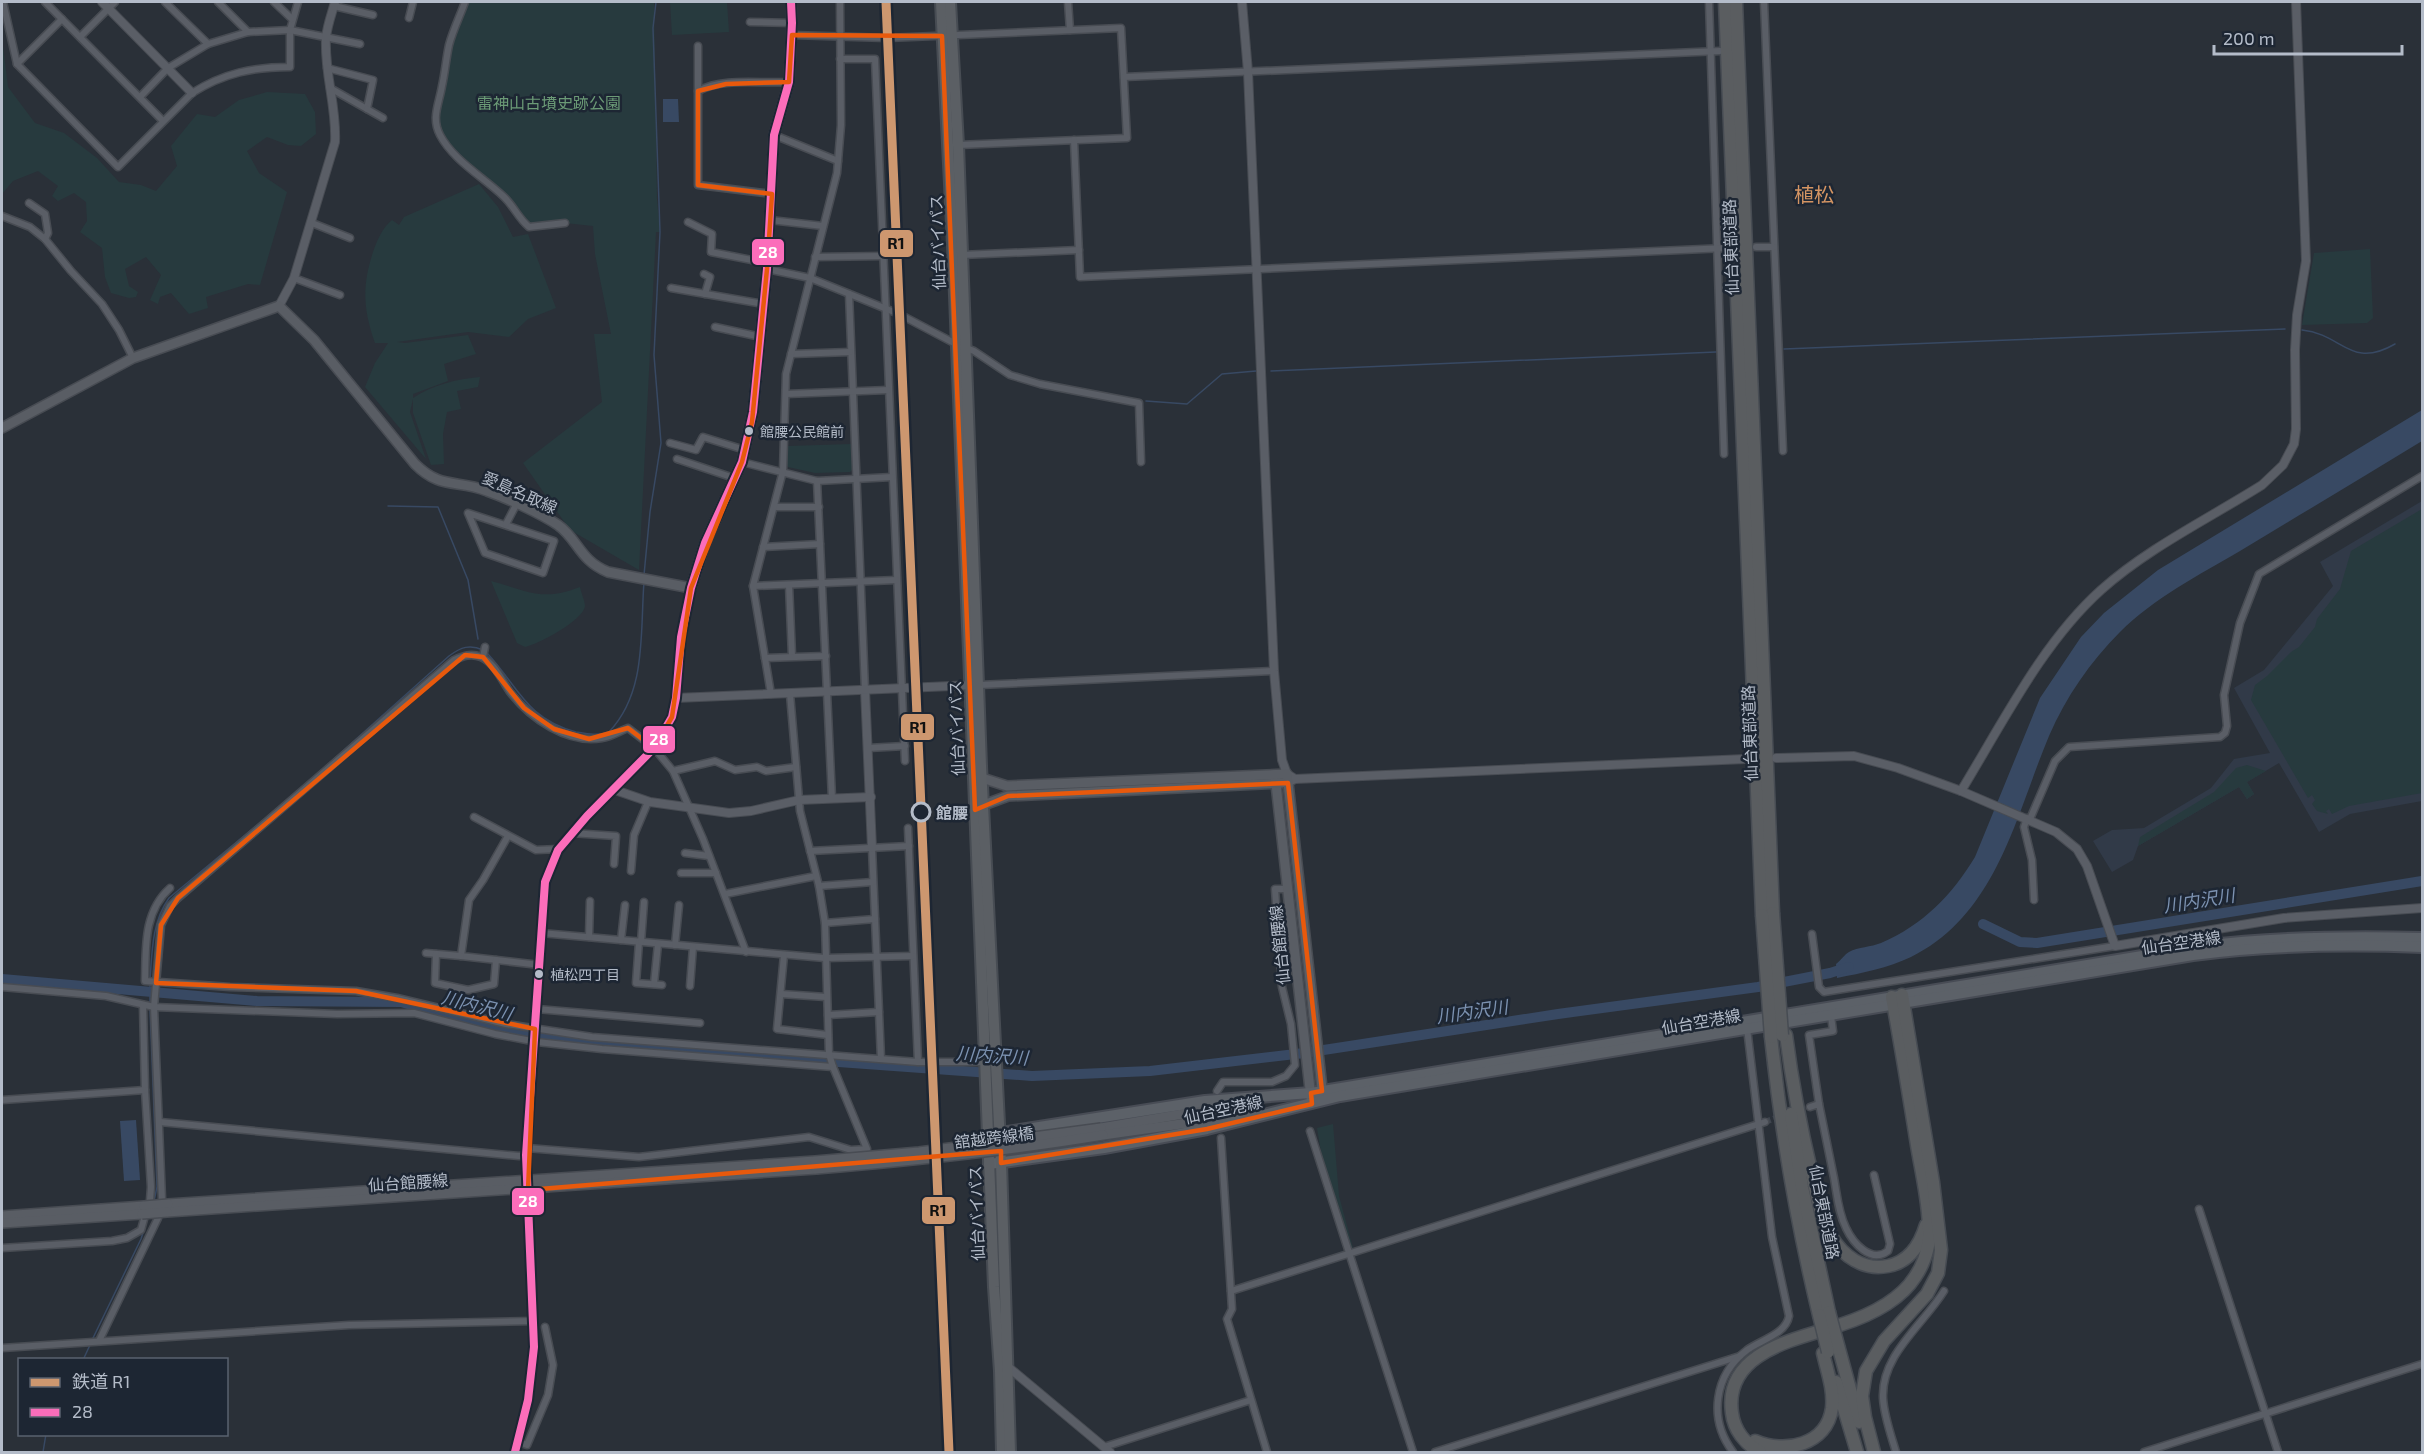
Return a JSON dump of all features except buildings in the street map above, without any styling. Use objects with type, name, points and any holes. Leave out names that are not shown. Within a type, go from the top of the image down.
[{"type":"highway","name":"仙台バイパス","points":[[941,2],[947,36],[958,145],[961,345]]},
{"type":"highway","name":"仙台バイパス","points":[[950,2],[947,36],[990,1071],[988,1135],[1002,1452]]},
{"type":"highway","name":"仙台東部道路","points":[[1725,2],[1768,914],[1780,1036],[1820,1315]]},
{"type":"highway","name":"仙台東部道路","points":[[1736,2],[1768,914],[1778,987],[1780,1122],[1801,1240],[1857,1452]]},
{"type":"highway","points":[[1760,1452],[1746,1442],[1733,1420],[1733,1394],[1743,1371],[1773,1346],[1853,1320],[1887,1305],[1916,1277],[1925,1255],[1929,1238],[1928,1218],[1898,1000]]},
{"type":"highway","points":[[1874,1452],[1863,1406],[1866,1371],[1876,1351],[1920,1304],[1933,1284],[1938,1273],[1941,1250],[1933,1182],[1898,1000]]},
{"type":"highway","points":[[1780,1036],[1809,1165],[1823,1217],[1834,1242],[1848,1256],[1863,1265],[1883,1267],[1893,1265],[1909,1256],[1915,1249],[1928,1218]]},
{"type":"highway","name":"仙台バイパス","points":[[990,1071],[1000,1133],[1010,1452]]},
{"type":"highway","points":[[1830,1351],[1832,1409],[1825,1429],[1811,1444],[1794,1451],[1775,1451],[1758,1444],[1746,1431],[1739,1416],[1739,1400],[1745,1381],[1750,1374],[1777,1353],[1868,1322],[1897,1306],[1913,1291],[1925,1273],[1939,1232]]},
{"type":"highway","name":"仙台東部道路","points":[[1830,1351],[1869,1452]]},
{"type":"main road","points":[[691,588],[705,543],[742,462],[755,400],[767,266],[774,135],[789,82],[792,35],[791,2]]},
{"type":"main road","points":[[2,427],[133,358],[279,306]]},
{"type":"main road","name":"愛島名取線","points":[[279,306],[314,340],[424,472],[437,481],[486,490],[557,524],[588,560],[598,568],[691,588]]},
{"type":"main road","points":[[978,778],[1007,786],[1290,779]]},
{"type":"main road","points":[[979,807],[1008,796],[1276,779]]},
{"type":"main road","name":"仙台館腰線","points":[[1276,779],[1307,1061],[1317,1097]]},
{"type":"main road","name":"仙台館腰線","points":[[1290,779],[1318,1059],[1317,1097]]},
{"type":"main road","name":"仙台空港線","points":[[989,1164],[1104,1148],[1207,1129],[1290,1110],[1317,1097],[1898,1000],[2160,952],[2246,940],[2339,936],[2422,938]]},
{"type":"main road","name":"仙台空港線","points":[[988,1135],[1205,1101],[1288,1096],[1317,1097],[1831,1016],[1898,1000],[2235,950],[2313,945],[2422,947]]},
{"type":"main road","points":[[1102,1132],[1288,1096]]},
{"type":"main road","points":[[1102,1132],[1290,1110]]},
{"type":"main road","name":"舘越跨線橋","points":[[816,1165],[920,1161],[1025,1149],[1102,1132]]},
{"type":"main road","name":"仙台館腰線","points":[[2,1223],[145,1210],[166,1205],[527,1185],[816,1165]]},
{"type":"main road","name":"仙台館腰線","points":[[2,1216],[145,1210]]},
{"type":"street","points":[[3,2],[17,64],[118,167],[192,93],[207,84],[243,70],[290,67],[290,30],[298,2]]},
{"type":"street","points":[[45,2],[163,121]]},
{"type":"street","points":[[80,37],[105,5],[115,2]]},
{"type":"street","points":[[165,2],[208,44]]},
{"type":"street","points":[[218,2],[248,32]]},
{"type":"street","points":[[274,2],[292,19]]},
{"type":"street","points":[[409,18],[413,2]]},
{"type":"street","points":[[465,2],[449,44],[436,109],[435,124],[441,138],[458,157],[503,196],[519,220],[529,227],[566,223]]},
{"type":"street","points":[[771,694],[753,586],[783,471],[786,374],[838,161],[840,2]]},
{"type":"street","points":[[1068,2],[1070,30]]},
{"type":"street","points":[[1242,2],[1248,72],[1274,670],[1282,760],[1290,779],[1745,759]]},
{"type":"street","points":[[1709,2],[1724,454]]},
{"type":"street","points":[[1764,2],[1783,451]]},
{"type":"street","points":[[1961,791],[2058,637],[2080,611],[2100,591],[2133,565],[2262,485],[2283,465],[2294,444],[2297,315],[2306,261],[2296,2]]},
{"type":"street","points":[[279,306],[294,278],[335,142],[336,126],[327,68],[326,36],[334,4],[373,15]]},
{"type":"street","points":[[105,5],[192,93]]},
{"type":"street","points":[[17,64],[62,19]]},
{"type":"street","points":[[750,22],[792,23]]},
{"type":"street","points":[[792,35],[887,38],[1121,28],[1127,138],[958,145]]},
{"type":"street","points":[[140,97],[168,68],[208,44],[248,32],[290,30],[360,44]]},
{"type":"street","points":[[698,46],[698,185],[772,194]]},
{"type":"street","points":[[1124,77],[1720,51]]},
{"type":"street","points":[[840,59],[875,59],[905,761]]},
{"type":"street","points":[[327,68],[373,80],[367,109]]},
{"type":"street","points":[[698,91],[707,86],[726,84],[789,82]]},
{"type":"street","points":[[330,88],[383,118]]},
{"type":"street","points":[[774,135],[838,161]]},
{"type":"street","points":[[1074,140],[1080,277],[1725,248]]},
{"type":"street","points":[[29,203],[45,214],[48,233],[45,239]]},
{"type":"street","points":[[2,216],[30,227],[45,239],[102,304],[133,358]]},
{"type":"street","points":[[770,220],[823,226]]},
{"type":"street","points":[[688,222],[712,234],[711,252],[810,278],[903,316],[961,345],[1010,375],[1040,384],[1139,403],[1141,462]]},
{"type":"street","points":[[312,223],[350,238]]},
{"type":"street","points":[[1756,247],[1774,247]]},
{"type":"street","points":[[961,255],[1079,250]]},
{"type":"street","points":[[814,257],[883,256]]},
{"type":"street","points":[[704,274],[710,278],[705,294]]},
{"type":"street","points":[[294,278],[340,295]]},
{"type":"street","points":[[671,288],[764,304]]},
{"type":"street","points":[[849,294],[881,1059]]},
{"type":"street","points":[[715,327],[761,337]]},
{"type":"street","points":[[791,354],[850,352]]},
{"type":"street","points":[[786,394],[888,390]]},
{"type":"street","points":[[670,443],[696,450],[703,436],[745,450]]},
{"type":"street","points":[[677,459],[734,478]]},
{"type":"street","points":[[742,462],[817,481],[892,477]]},
{"type":"street","points":[[2034,900],[2032,860],[2024,827],[2055,761],[2069,747],[2220,737],[2226,726],[2224,695],[2240,623],[2259,574],[2422,476]]},
{"type":"street","points":[[817,481],[832,798]]},
{"type":"street","points":[[507,524],[516,505]]},
{"type":"street","points":[[774,507],[819,507]]},
{"type":"street","points":[[467,510],[507,524],[554,541],[543,573],[485,553],[467,510]]},
{"type":"street","points":[[763,547],[820,544]]},
{"type":"street","points":[[753,586],[896,580]]},
{"type":"street","points":[[789,585],[792,656]]},
{"type":"street","points":[[515,1452],[528,1400],[532,1369],[534,1321],[526,1152],[545,882],[559,849],[654,748],[672,717],[676,698],[681,636],[691,588]]},
{"type":"street","points":[[145,1231],[145,1210],[151,1187],[145,1090],[150,1005],[161,925],[170,906],[454,660],[465,655],[484,652],[525,708],[537,719],[554,729],[589,739],[604,738],[628,728],[654,748],[673,771],[710,856],[746,952]]},
{"type":"street","points":[[765,658],[826,656]]},
{"type":"street","points":[[676,698],[1274,670]]},
{"type":"street","points":[[160,1122],[519,1156],[526,1152],[639,1157],[810,1137],[851,1150],[867,1149],[832,1066],[830,1056],[825,923],[799,800],[790,693]]},
{"type":"street","points":[[868,748],[904,746]]},
{"type":"street","points":[[1776,758],[1854,756],[1898,768],[1961,791],[2056,832],[2077,849],[2086,866],[2115,943]]},
{"type":"street","points":[[1276,779],[1282,760]]},
{"type":"street","points":[[673,771],[715,761],[735,770],[757,767],[766,771],[796,767]]},
{"type":"street","points":[[615,790],[648,802],[689,809],[740,812],[799,800],[871,797]]},
{"type":"street","points":[[631,871],[634,835],[648,802]]},
{"type":"street","points":[[474,817],[537,850],[559,849]]},
{"type":"street","points":[[908,828],[918,1062]]},
{"type":"street","points":[[572,833],[616,836],[614,864]]},
{"type":"street","points":[[461,956],[469,900],[508,836]]},
{"type":"street","points":[[810,851],[909,846]]},
{"type":"street","points":[[685,853],[710,856]]},
{"type":"street","points":[[681,873],[716,873]]},
{"type":"street","points":[[725,894],[816,876]]},
{"type":"street","points":[[819,886],[873,882]]},
{"type":"street","points":[[170,888],[158,902],[150,919],[145,981],[356,991],[398,998],[506,1024],[534,1035],[602,1050],[832,1066]]},
{"type":"street","points":[[1217,1091],[1223,1082],[1280,1080],[1291,1072],[1295,1062],[1291,1024],[1282,987],[1275,889],[1288,889]]},
{"type":"street","points":[[590,901],[590,937]]},
{"type":"street","points":[[644,902],[636,983],[658,984],[658,944]]},
{"type":"street","points":[[1812,934],[1819,987],[1824,992],[2115,943],[2284,918],[2422,904]]},
{"type":"street","points":[[621,940],[625,905]]},
{"type":"street","points":[[675,945],[679,905]]},
{"type":"street","points":[[825,923],[875,919]]},
{"type":"street","points":[[541,933],[825,958],[913,956]]},
{"type":"street","points":[[690,986],[693,947]]},
{"type":"street","points":[[426,953],[540,965]]},
{"type":"street","points":[[436,954],[435,983],[468,990],[494,984],[496,960]]},
{"type":"street","points":[[784,955],[777,1029],[828,1035]]},
{"type":"street","points":[[2,987],[106,996],[150,1005],[337,1014],[414,1013],[495,1034],[592,1037],[918,1062],[990,1071]]},
{"type":"street","points":[[781,994],[826,997]]},
{"type":"street","points":[[150,1005],[166,1205]]},
{"type":"street","points":[[537,1010],[700,1023]]},
{"type":"street","points":[[828,1015],[879,1012]]},
{"type":"street","points":[[1831,1016],[1833,1031],[1809,1035],[1819,1104],[1839,1209],[1845,1228],[1862,1249],[1876,1256],[1888,1251],[1890,1244],[1874,1175]]},
{"type":"street","points":[[1435,1452],[1740,1356],[1782,1329],[1788,1322],[1789,1316],[1772,1237],[1747,1028]]},
{"type":"street","points":[[2,1100],[145,1090]]},
{"type":"street","points":[[1810,1107],[1819,1104]]},
{"type":"street","points":[[1231,1291],[1765,1122]]},
{"type":"street","points":[[1310,1131],[1413,1452]]},
{"type":"street","points":[[1221,1137],[1232,1309],[1227,1319],[1267,1452]]},
{"type":"street","points":[[2199,1209],[2278,1452]]},
{"type":"street","points":[[97,1341],[145,1231],[158,1218]]},
{"type":"street","points":[[2,1248],[112,1241],[145,1231]]},
{"type":"street","points":[[1896,1452],[1883,1399],[1884,1380],[1890,1364],[1932,1310],[1944,1290]]},
{"type":"street","points":[[2,1348],[349,1325],[534,1321]]},
{"type":"street","points":[[518,1442],[527,1444],[542,1404],[548,1395],[553,1365],[545,1327]]},
{"type":"street","points":[[1733,1452],[1718,1425],[1717,1402],[1722,1381],[1740,1356]]},
{"type":"street","points":[[2145,1452],[2422,1364]]},
{"type":"street","points":[[1007,1366],[1107,1450],[1251,1400]]},
{"type":"street","points":[[528,1400],[542,1404]]},
{"type":"highlighted area","points":[[792,35],[942,36],[975,810],[1008,796],[1288,783],[1322,1091],[1311,1093],[1312,1104],[1207,1129],[1001,1163],[1001,1151],[528,1190],[535,1029],[356,991],[156,983],[161,925],[178,898],[465,655],[483,657],[524,708],[554,729],[589,739],[628,728],[654,748],[672,717],[691,588],[742,462],[752,422],[767,269],[772,194],[698,185],[698,91],[726,84],[789,82]]},
{"type":"shaded area","points":[[2422,501],[2422,801],[2350,814],[2319,832],[2279,763],[2247,782],[2254,794],[2247,799],[2239,787],[2138,846],[2133,860],[2112,872],[2093,841],[2112,830],[2144,828],[2211,788],[2234,759],[2270,753],[2234,688],[2264,670],[2333,586],[2320,562]]},
{"type":"green space","name":"雷神山古墳史跡公園","points":[[464,2],[654,2],[657,199],[660,232],[656,232],[639,570],[570,530],[523,463],[602,402],[594,334],[611,334],[595,254],[593,226],[565,223],[529,227],[503,196],[441,138],[436,109],[449,44]]},
{"type":"green space","points":[[670,2],[727,2],[729,32],[672,35]]},
{"type":"green space","points":[[2,38],[8,87],[35,123],[64,133],[97,158],[119,182],[141,185],[156,191],[177,166],[171,146],[197,114],[215,117],[239,100],[267,92],[305,94],[315,112],[316,134],[301,146],[288,145],[267,137],[247,151],[259,173],[287,192],[260,285],[248,284],[206,297],[208,308],[189,314],[171,293],[160,297],[158,304],[150,300],[161,275],[146,257],[125,269],[129,286],[138,292],[136,297],[129,298],[111,293],[105,277],[102,248],[80,232],[87,221],[86,202],[74,193],[58,201],[52,196],[58,186],[38,171],[13,181],[2,194]]},
{"type":"green space","points":[[479,184],[498,207],[513,237],[528,234],[556,308],[528,319],[509,337],[468,332],[397,342],[468,335],[476,354],[444,364],[448,381],[413,394],[413,398],[445,383],[480,377],[478,387],[457,391],[461,409],[447,412],[443,434],[444,464],[431,465],[413,413],[413,399],[410,412],[426,459],[365,387],[375,363],[388,343],[375,343],[371,331],[365,298],[367,276],[378,238],[392,220],[399,225],[404,217]]},
{"type":"green space","points":[[2370,249],[2373,318],[2367,323],[2302,325],[2314,253]]},
{"type":"green space","points":[[851,444],[853,469],[850,472],[815,473],[788,467],[786,464],[788,446]]},
{"type":"green space","points":[[2422,509],[2422,793],[2349,806],[2332,814],[2329,809],[2326,811],[2328,814],[2317,811],[2312,804],[2315,800],[2312,795],[2308,798],[2251,700],[2255,685],[2299,647],[2315,627],[2317,619],[2340,589],[2351,551]]},
{"type":"green space","points":[[491,581],[545,594],[555,594],[580,587],[585,606],[569,625],[525,647],[517,643]]},
{"type":"green space","points":[[2247,765],[2266,771],[2247,782],[2254,794],[2247,799],[2239,787],[2138,846],[2140,837],[2214,792],[2236,768]]},
{"type":"green space","points":[[1333,1124],[1339,1196],[1353,1248],[1351,1249],[1322,1158],[1317,1128]]},
{"type":"water","points":[[663,99],[678,99],[679,122],[663,122]]},
{"type":"water","points":[[2422,410],[2422,441],[2177,588],[2147,608],[2120,632],[2089,668],[2063,708],[2049,736],[2000,861],[1964,916],[1940,938],[1911,957],[1884,967],[1837,978],[1836,964],[1846,954],[1896,936],[1923,918],[1957,884],[1975,857],[2040,698],[2081,637],[2104,613],[2158,570]]},
{"type":"water","points":[[136,1120],[140,1180],[124,1181],[120,1121]]},
{"type":"waterway","points":[[644,575],[650,512],[661,443],[654,355],[660,232],[653,28],[656,2]]},
{"type":"waterway","points":[[1784,349],[2285,329]]},
{"type":"waterway","points":[[2302,330],[2316,333],[2357,352],[2380,351],[2395,344]]},
{"type":"waterway","points":[[1271,371],[1716,352]]},
{"type":"waterway","points":[[1146,401],[1187,404],[1222,374],[1256,371]]},
{"type":"waterway","points":[[388,506],[438,507],[468,580],[478,639]]},
{"type":"waterway","points":[[487,653],[524,700],[545,719],[576,732],[589,734],[609,732],[630,699],[636,680],[641,641],[644,582]]},
{"type":"waterway","points":[[150,980],[156,927],[169,898],[297,792],[449,656],[466,647],[483,650]]},
{"type":"waterway","name":"川内沢川","points":[[1983,924],[2020,942],[2037,943],[2422,881]]},
{"type":"waterway","name":"川内沢川","points":[[2,979],[257,1001],[401,1002],[484,1026],[602,1045],[1032,1076],[1150,1071],[1304,1053],[1558,1014],[1758,987],[1849,967]]},
{"type":"waterway","name":"川内沢川","points":[[150,985],[150,1004]]},
{"type":"waterway","points":[[150,1009],[157,1187],[154,1201]]},
{"type":"waterway","points":[[93,1338],[141,1239],[148,1217]]},
{"type":"waterway","points":[[84,1358],[90,1345]]},
{"type":"waterway","points":[[43,1452],[46,1436]]},
{"type":"tunnel","points":[[1765,1122],[1781,1116]]},
{"type":"rail line","name":"R1","points":[[886,2],[949,1452]]},
{"type":"transit line","name":"28","points":[[515,1452],[528,1400],[534,1347],[526,1155],[545,882],[558,850],[587,816],[654,748],[672,717],[676,698],[681,637],[691,588],[705,543],[742,462],[753,412],[767,269],[774,135],[789,82],[791,2]]},
{"type":"place","name":"館腰公民館前","points":[[749,431]]},
{"type":"place","name":"館腰","points":[[921,812]]},
{"type":"place","name":"植松四丁目","points":[[539,974]]},
{"type":"district","name":"植松","points":[[1814,194]]}]
